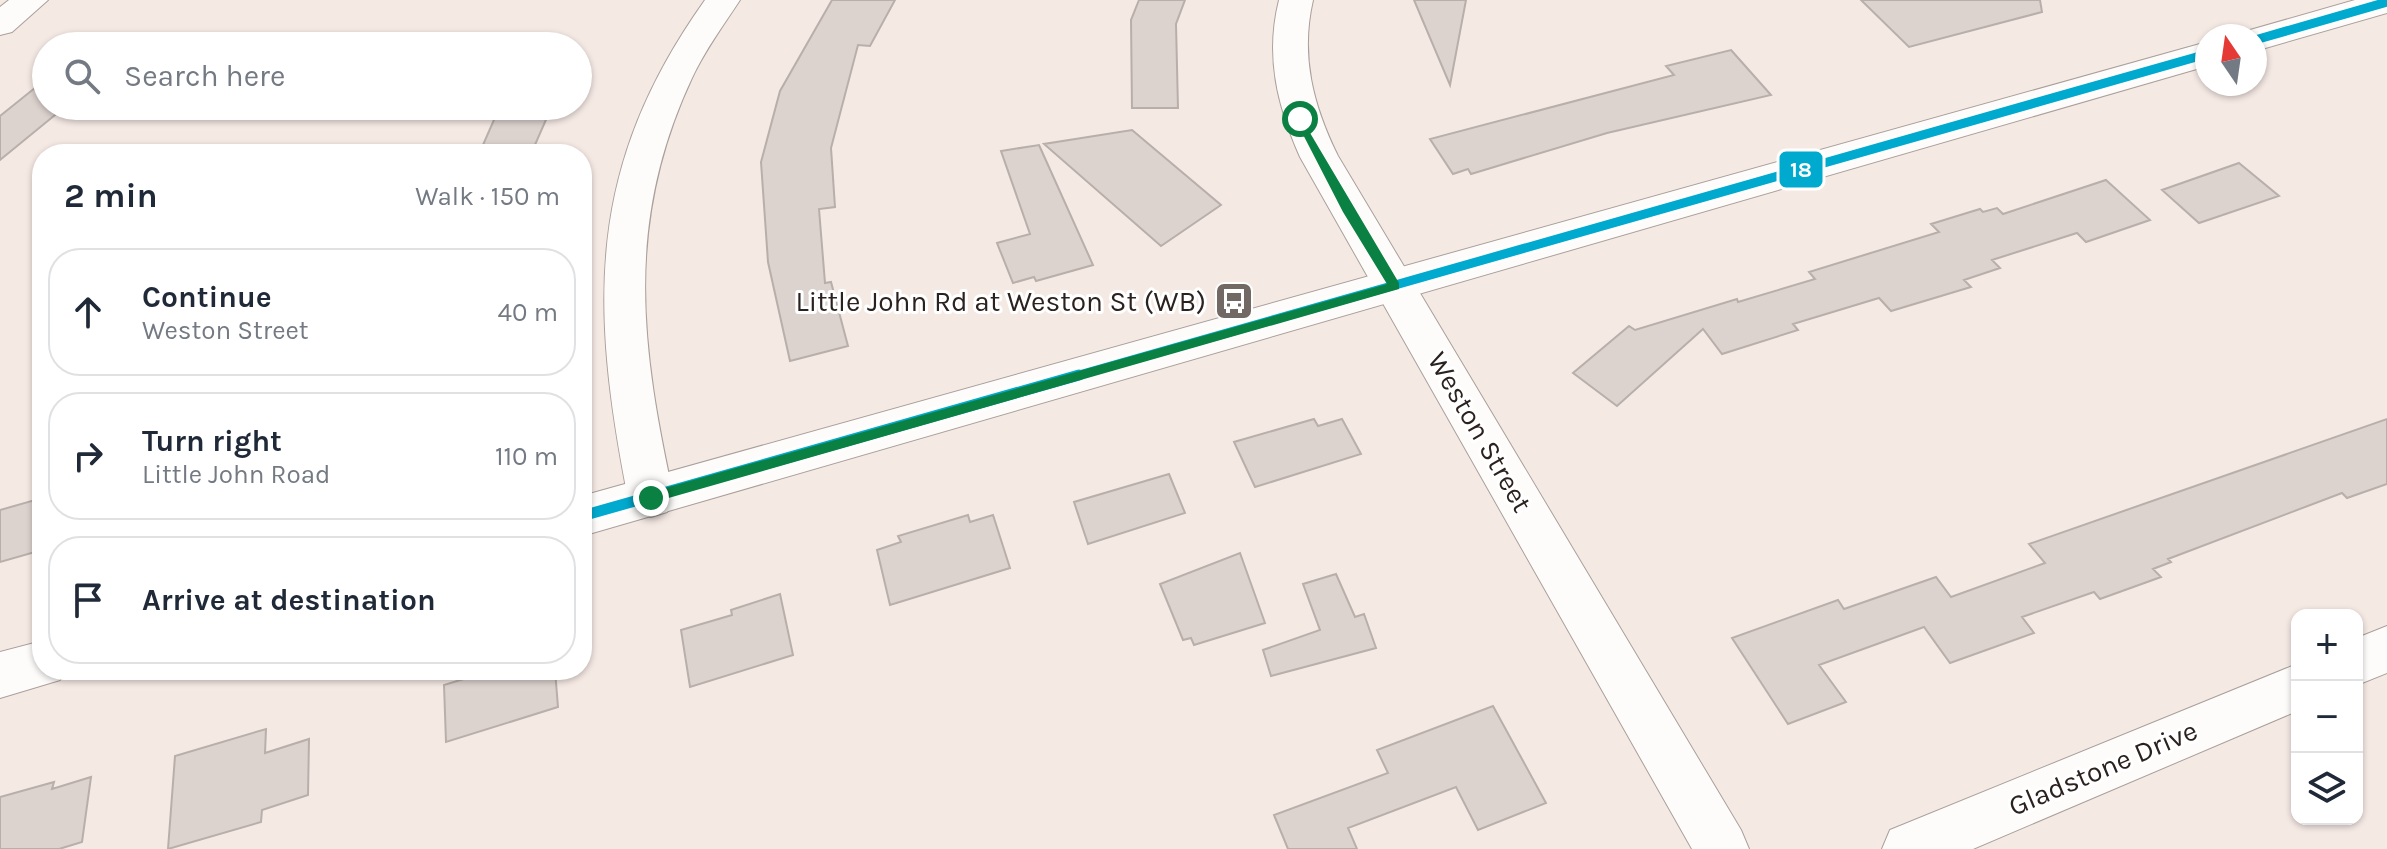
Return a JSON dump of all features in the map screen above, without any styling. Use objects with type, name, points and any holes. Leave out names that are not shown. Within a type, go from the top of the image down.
[{"type":"street","points":[[0,24],[31,0]]},
{"type":"street","points":[[651,498],[632,408],[624,338],[623,274],[629,209],[662,102],[686,55],[723,0]]},
{"type":"street","name":"Weston Street","points":[[1296,0],[1292,90],[1300,119],[1348,212],[1395,286],[1722,849]]},
{"type":"street","points":[[2267,37],[2387,2]]},
{"type":"street","points":[[592,513],[2195,57]]},
{"type":"street","points":[[2363,659],[2387,649]]},
{"type":"street","points":[[0,675],[32,667]]},
{"type":"street","name":"Gladstone Drive","points":[[1909,849],[2291,690]]},
{"type":"building","points":[[832,0],[895,0],[870,46],[858,45],[831,148],[835,207],[819,209],[825,283],[831,282],[848,346],[790,361],[768,262],[761,162],[780,91]]},
{"type":"building","points":[[1139,0],[1185,0],[1176,24],[1178,108],[1132,108],[1131,20]]},
{"type":"building","points":[[1414,0],[1466,0],[1450,85]]},
{"type":"building","points":[[1861,0],[2040,0],[2042,12],[1909,47]]},
{"type":"building","points":[[1731,50],[1771,95],[1607,133],[1471,174],[1468,169],[1453,174],[1430,139],[1674,75],[1666,66]]},
{"type":"building","points":[[32,90],[32,120],[49,120],[0,160],[0,116]]},
{"type":"building","points":[[494,120],[546,120],[535,144],[483,144]]},
{"type":"building","points":[[1132,130],[1221,205],[1161,246],[1044,144]]},
{"type":"building","points":[[1039,145],[1093,265],[1036,281],[1034,277],[1013,283],[997,243],[1030,234],[1001,151]]},
{"type":"building","points":[[2239,163],[2279,196],[2199,223],[2162,190]]},
{"type":"building","points":[[2106,180],[2150,220],[2086,242],[2077,233],[1992,260],[2000,268],[1964,280],[1971,287],[1891,311],[1879,298],[1793,324],[1798,330],[1722,354],[1703,329],[1617,406],[1573,373],[1629,326],[1635,330],[1815,279],[1809,272],[1939,232],[1931,224],[1980,209],[1983,212],[1997,208],[2003,214]]},
{"type":"building","points":[[1314,419],[1318,426],[1342,419],[1361,454],[1255,487],[1234,442]]},
{"type":"building","points":[[2387,419],[2387,484],[2347,498],[2342,493],[2168,559],[2171,562],[2153,569],[2161,577],[2100,599],[2094,592],[2022,617],[2034,633],[1950,663],[1924,627],[1819,665],[1846,702],[1788,724],[1732,638],[1838,600],[1844,609],[1936,577],[1951,597],[2045,563],[2029,544]]},
{"type":"building","points":[[1169,474],[1185,513],[1088,544],[1074,502]]},
{"type":"building","points":[[32,501],[32,553],[0,562],[0,510]]},
{"type":"building","points":[[968,515],[970,522],[993,515],[1010,568],[890,605],[877,550],[901,542],[898,536]]},
{"type":"building","points":[[1240,553],[1265,623],[1194,645],[1191,638],[1183,640],[1160,584]]},
{"type":"building","points":[[1336,574],[1355,617],[1364,614],[1376,648],[1271,676],[1263,650],[1320,630],[1303,584]]},
{"type":"building","points":[[780,594],[793,655],[690,687],[681,630],[732,615],[731,610]]},
{"type":"building","points":[[460,680],[556,680],[558,707],[446,742],[444,685]]},
{"type":"building","points":[[1493,706],[1546,803],[1478,830],[1456,787],[1348,828],[1357,849],[1288,849],[1274,815],[1388,773],[1377,750]]},
{"type":"building","points":[[266,729],[265,753],[309,739],[308,795],[262,810],[261,822],[168,849],[175,756]]},
{"type":"building","points":[[91,777],[82,842],[59,849],[0,849],[0,797],[54,782],[52,789]]},
{"type":"transit line","name":"18","points":[[2267,37],[2387,2]]},
{"type":"transit line","name":"18","points":[[592,513],[2195,57]]},
{"type":"place","name":"Little John Rd at Weston St (WB)","points":[[1234,301]]},
{"type":"route","points":[[651,498],[1395,286],[1348,212],[1300,119]]}]
